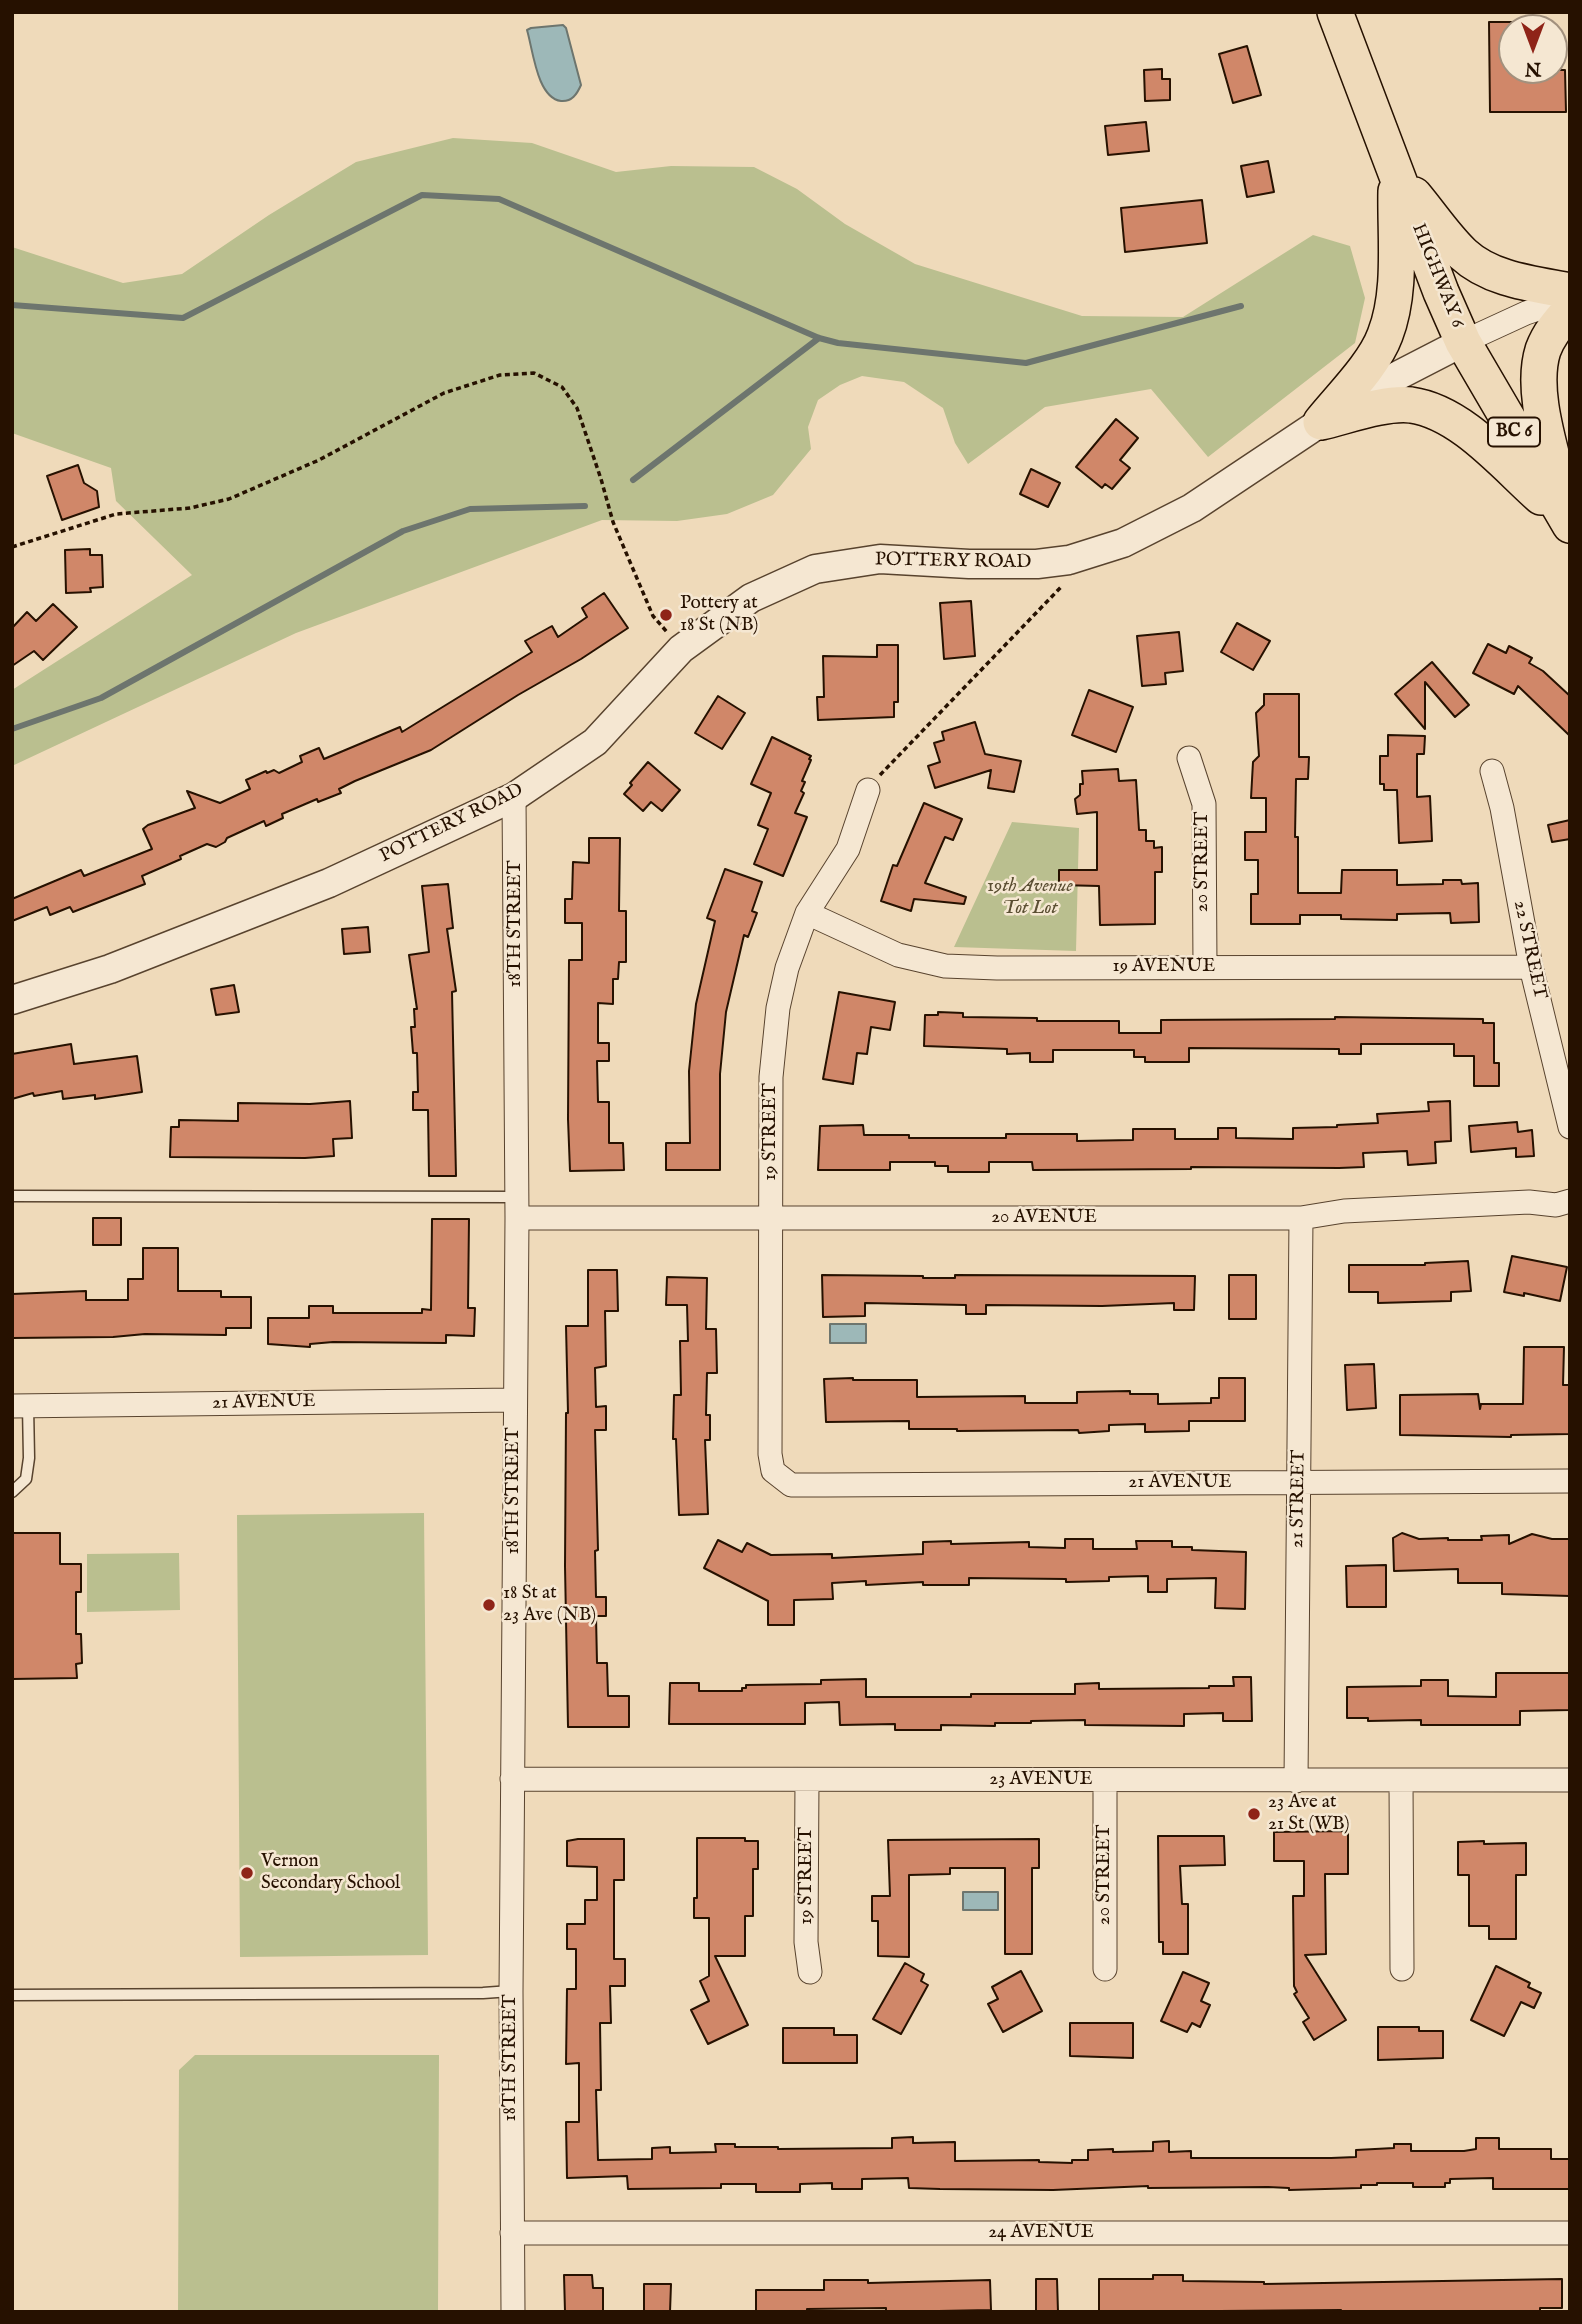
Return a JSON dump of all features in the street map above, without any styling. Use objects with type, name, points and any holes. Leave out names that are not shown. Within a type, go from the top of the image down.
[{"type":"main road","name":"HIGHWAY 6","points":[[1335,12],[1463,342],[1568,522]]},
{"type":"main road","points":[[1396,173],[1463,254],[1506,278],[1570,291]]},
{"type":"main road","points":[[1321,422],[1370,360],[1384,338],[1392,312],[1396,173]]},
{"type":"main road","points":[[1568,522],[1541,401],[1539,374],[1543,351],[1552,331],[1570,310]]},
{"type":"main road","points":[[1321,422],[1383,407],[1409,405],[1433,411],[1457,422],[1568,522]]},
{"type":"street","name":"POTTERY ROAD","points":[[12,1000],[110,969],[329,883],[514,797],[595,742],[681,649],[751,598],[815,569],[880,559],[1037,564],[1069,560],[1123,544],[1192,508],[1321,422],[1398,376],[1526,313],[1570,298]]},
{"type":"street","name":"20 STREET","points":[[1189,758],[1204,804],[1205,967]]},
{"type":"street","name":"22 STREET","points":[[1492,771],[1502,808],[1531,967],[1570,1128]]},
{"type":"street","name":"19 STREET","points":[[791,1485],[773,1471],[770,1454],[773,1046],[778,1008],[788,968],[807,913],[848,849],[868,790]]},
{"type":"street","name":"18TH STREET","points":[[513,2312],[511,1991],[517,1208],[514,797]]},
{"type":"street","name":"19 AVENUE","points":[[807,913],[898,954],[945,966],[1531,967]]},
{"type":"street","name":"20 AVENUE","points":[[517,1208],[770,1217],[1301,1217],[1344,1211],[1529,1202],[1556,1205],[1570,1200]]},
{"type":"street","name":"21 STREET","points":[[1296,1780],[1301,1217]]},
{"type":"street","name":"21 AVENUE","points":[[20,1406],[515,1400]]},
{"type":"street","name":"21 AVENUE","points":[[791,1485],[1570,1482]]},
{"type":"street","name":"23 AVENUE","points":[[512,1779],[1570,1780]]},
{"type":"street","name":"19 STREET","points":[[807,1780],[806,1942],[810,1972]]},
{"type":"street","name":"20 STREET","points":[[1105,1780],[1105,1969]]},
{"type":"street","points":[[1401,1780],[1402,1969]]},
{"type":"street","name":"24 AVENUE","points":[[512,2233],[1570,2233]]},
{"type":"lane","points":[[12,1196],[517,1208]]},
{"type":"lane","points":[[12,1492],[26,1479],[29,1458],[20,1406]]},
{"type":"lane","points":[[12,1995],[511,1991]]},
{"type":"path","points":[[12,547],[116,514],[190,508],[229,499],[319,460],[444,393],[500,375],[534,373],[562,387],[577,408],[613,522],[653,616],[681,649]]},
{"type":"path","points":[[868,790],[893,759],[1071,576],[1069,560]]},
{"type":"green space","points":[[453,138],[532,143],[616,172],[671,166],[754,167],[797,189],[845,224],[915,264],[1082,316],[1183,317],[1313,235],[1350,246],[1365,298],[1355,343],[1208,457],[1151,389],[1045,407],[968,464],[955,443],[943,408],[904,382],[862,376],[840,385],[818,400],[808,427],[811,449],[773,495],[727,514],[677,521],[602,520],[296,633],[12,766],[12,690],[192,575],[116,501],[111,468],[12,433],[12,247],[123,283],[182,274],[269,215],[356,162]]},
{"type":"green space","name":"19th Avenue Tot Lot","points":[[1012,822],[1079,828],[1076,951],[954,947]]},
{"type":"green space","points":[[424,1513],[428,1955],[240,1957],[237,1515]]},
{"type":"green space","points":[[179,1553],[180,1610],[87,1612],[87,1554]]},
{"type":"green space","points":[[195,2055],[439,2055],[438,2312],[178,2312],[179,2070]]},
{"type":"water","points":[[563,25],[581,85],[574,97],[561,101],[553,98],[541,82],[527,30]]},
{"type":"water","points":[[830,1324],[866,1324],[866,1343],[830,1343]]},
{"type":"water","points":[[963,1892],[998,1892],[998,1910],[963,1910]]},
{"type":"building","points":[[1489,22],[1498,22],[1498,84],[1565,84],[1566,112],[1490,112]]},
{"type":"building","points":[[1247,46],[1261,95],[1233,103],[1219,54]]},
{"type":"building","points":[[1162,69],[1162,79],[1170,79],[1170,100],[1145,101],[1144,70]]},
{"type":"building","points":[[1146,122],[1149,151],[1108,155],[1105,126]]},
{"type":"building","points":[[1268,161],[1274,192],[1247,197],[1241,166]]},
{"type":"building","points":[[1202,200],[1207,243],[1125,252],[1121,208]]},
{"type":"building","points":[[1116,419],[1138,438],[1120,460],[1130,468],[1112,489],[1105,484],[1102,488],[1076,467]]},
{"type":"building","points":[[78,465],[84,483],[97,491],[99,507],[62,520],[47,476]]},
{"type":"building","points":[[1031,469],[1060,483],[1048,507],[1020,494]]},
{"type":"building","points":[[90,549],[90,555],[102,555],[103,587],[90,588],[91,592],[66,593],[65,550]]},
{"type":"building","points":[[604,593],[628,628],[431,750],[355,781],[339,789],[341,793],[318,802],[317,799],[282,814],[283,818],[266,826],[264,821],[227,838],[216,847],[207,844],[180,856],[181,859],[142,876],[145,884],[73,912],[70,907],[50,915],[47,907],[12,921],[12,899],[81,870],[84,876],[152,849],[143,829],[195,808],[187,791],[220,803],[250,789],[246,780],[266,771],[267,773],[274,770],[279,773],[302,762],[300,756],[319,748],[324,759],[400,727],[402,732],[532,652],[525,641],[552,626],[558,637],[587,617],[582,608]]},
{"type":"building","points":[[971,601],[975,656],[944,659],[940,603]]},
{"type":"building","points":[[53,604],[77,627],[43,660],[34,651],[12,666],[12,628],[27,612],[36,621]]},
{"type":"building","points":[[1237,623],[1270,641],[1253,670],[1221,652]]},
{"type":"building","points":[[1179,632],[1183,671],[1165,673],[1166,684],[1142,686],[1137,636]]},
{"type":"building","points":[[1488,644],[1506,653],[1509,646],[1532,658],[1529,663],[1543,671],[1570,696],[1570,736],[1518,686],[1514,694],[1473,673]]},
{"type":"building","points":[[877,645],[898,645],[898,702],[894,702],[894,717],[818,720],[817,697],[824,697],[823,656],[877,657]]},
{"type":"building","points":[[1432,662],[1469,705],[1455,717],[1425,682],[1425,729],[1395,694]]},
{"type":"building","points":[[1089,690],[1133,707],[1116,752],[1072,735]]},
{"type":"building","points":[[1264,694],[1299,694],[1299,757],[1309,757],[1308,779],[1296,779],[1298,893],[1341,893],[1342,870],[1397,870],[1397,885],[1443,884],[1443,880],[1461,880],[1462,884],[1478,883],[1479,922],[1451,923],[1450,913],[1397,914],[1397,920],[1341,919],[1341,915],[1300,915],[1300,924],[1251,924],[1251,894],[1258,894],[1258,860],[1245,860],[1245,832],[1266,832],[1266,798],[1251,798],[1253,762],[1259,756],[1256,713],[1264,705]]},
{"type":"building","points":[[718,696],[745,713],[722,749],[695,733]]},
{"type":"building","points":[[975,722],[985,754],[1021,761],[1014,792],[988,788],[991,770],[935,788],[928,766],[940,762],[934,743],[944,740],[942,732]]},
{"type":"building","points":[[1388,735],[1425,736],[1424,754],[1417,754],[1417,797],[1430,796],[1432,841],[1399,843],[1397,790],[1384,790],[1384,784],[1380,784],[1380,756],[1388,756]]},
{"type":"building","points":[[772,737],[811,756],[802,781],[805,782],[801,791],[804,793],[795,813],[807,817],[783,876],[754,864],[768,829],[758,825],[771,793],[751,784]]},
{"type":"building","points":[[648,762],[680,790],[662,811],[651,802],[643,811],[624,794]]},
{"type":"building","points":[[1118,769],[1119,781],[1136,780],[1139,830],[1146,830],[1146,841],[1154,841],[1154,848],[1162,847],[1162,872],[1155,872],[1155,924],[1100,925],[1099,886],[1059,885],[1059,870],[1097,870],[1097,812],[1077,814],[1075,799],[1080,795],[1080,784],[1083,784],[1082,771]]},
{"type":"building","points":[[924,803],[962,819],[953,840],[945,837],[925,883],[966,897],[964,904],[914,899],[911,911],[881,901],[893,865],[897,866]]},
{"type":"building","points":[[1570,820],[1570,839],[1552,842],[1548,825]]},
{"type":"building","points":[[589,838],[620,838],[619,911],[626,911],[626,962],[619,962],[618,979],[613,979],[613,1004],[598,1003],[598,1043],[609,1043],[609,1061],[597,1061],[598,1102],[609,1102],[609,1143],[623,1143],[624,1170],[570,1171],[569,960],[582,960],[582,923],[565,923],[565,899],[572,899],[573,862],[589,863]]},
{"type":"building","points":[[725,869],[762,882],[752,911],[757,913],[748,937],[744,935],[726,1012],[720,1074],[720,1170],[666,1170],[666,1143],[690,1143],[689,1071],[696,1004],[715,921],[707,918]]},
{"type":"building","points":[[448,884],[453,928],[447,929],[456,991],[452,992],[456,1176],[429,1176],[428,1110],[413,1110],[413,1092],[418,1092],[417,1053],[413,1053],[411,1027],[415,1027],[414,1009],[417,1009],[409,955],[429,952],[422,886]]},
{"type":"building","points":[[368,927],[370,952],[344,954],[342,929]]},
{"type":"building","points":[[234,985],[239,1012],[216,1015],[211,989]]},
{"type":"building","points":[[839,992],[895,1002],[890,1030],[871,1027],[867,1054],[857,1053],[853,1084],[823,1079]]},
{"type":"building","points":[[938,1012],[963,1013],[963,1017],[1037,1018],[1037,1021],[1119,1021],[1119,1033],[1161,1033],[1161,1020],[1335,1017],[1483,1019],[1483,1023],[1494,1023],[1494,1063],[1499,1063],[1499,1086],[1474,1086],[1474,1056],[1454,1056],[1454,1044],[1361,1044],[1361,1054],[1339,1054],[1339,1049],[1189,1048],[1189,1062],[1145,1062],[1145,1057],[1134,1057],[1134,1050],[1053,1050],[1053,1062],[1030,1062],[1030,1053],[1007,1054],[1007,1049],[924,1046],[925,1015],[938,1015]]},
{"type":"building","points":[[71,1044],[74,1064],[137,1056],[142,1092],[95,1099],[95,1095],[63,1099],[62,1091],[34,1096],[33,1093],[12,1099],[12,1054]]},
{"type":"building","points":[[350,1101],[352,1138],[333,1139],[334,1156],[170,1157],[171,1127],[179,1127],[179,1120],[238,1121],[238,1103],[310,1104]]},
{"type":"building","points":[[1450,1101],[1451,1141],[1435,1142],[1436,1163],[1408,1165],[1407,1151],[1363,1153],[1364,1167],[1339,1168],[1033,1170],[1032,1162],[989,1162],[989,1172],[948,1172],[948,1166],[935,1166],[935,1162],[890,1162],[890,1170],[818,1170],[820,1126],[863,1125],[864,1135],[909,1135],[909,1138],[1006,1138],[1006,1134],[1077,1134],[1077,1141],[1133,1140],[1133,1129],[1175,1129],[1175,1139],[1218,1139],[1218,1128],[1236,1128],[1236,1138],[1293,1139],[1293,1128],[1378,1123],[1377,1114],[1429,1111],[1428,1102]]},
{"type":"building","points":[[1517,1122],[1518,1132],[1532,1130],[1534,1156],[1516,1157],[1516,1148],[1471,1152],[1469,1126]]},
{"type":"building","points":[[93,1218],[121,1218],[121,1245],[93,1245]]},
{"type":"building","points":[[432,1219],[469,1219],[468,1308],[475,1308],[474,1336],[446,1335],[446,1343],[333,1342],[310,1344],[310,1347],[268,1344],[268,1318],[309,1318],[309,1306],[333,1306],[333,1313],[422,1313],[422,1309],[431,1310]]},
{"type":"building","points":[[143,1248],[178,1248],[178,1291],[221,1291],[221,1297],[251,1297],[251,1328],[226,1328],[226,1335],[145,1334],[12,1338],[12,1294],[86,1291],[86,1300],[128,1300],[128,1279],[143,1279]]},
{"type":"building","points":[[1512,1256],[1567,1267],[1560,1301],[1524,1293],[1524,1296],[1504,1292]]},
{"type":"building","points":[[1468,1261],[1471,1291],[1451,1292],[1451,1301],[1378,1303],[1378,1292],[1349,1292],[1349,1265],[1425,1265]]},
{"type":"building","points":[[588,1270],[617,1270],[618,1311],[605,1311],[606,1366],[595,1368],[596,1407],[606,1406],[606,1430],[595,1430],[598,1550],[595,1551],[596,1597],[606,1597],[606,1616],[596,1616],[597,1663],[607,1663],[608,1696],[629,1696],[629,1727],[568,1727],[565,1566],[568,1413],[566,1326],[588,1326]]},
{"type":"building","points":[[822,1275],[923,1278],[955,1278],[955,1275],[1195,1276],[1194,1310],[1174,1310],[1174,1303],[1102,1306],[986,1305],[986,1314],[966,1314],[966,1305],[865,1303],[865,1316],[823,1317]]},
{"type":"building","points":[[1229,1275],[1256,1275],[1256,1319],[1229,1319]]},
{"type":"building","points":[[667,1277],[707,1278],[706,1329],[716,1329],[717,1373],[707,1373],[706,1415],[710,1415],[710,1440],[705,1440],[708,1514],[679,1515],[676,1439],[673,1439],[674,1395],[681,1395],[680,1341],[688,1341],[687,1305],[666,1305]]},
{"type":"building","points":[[1524,1347],[1564,1347],[1563,1385],[1570,1385],[1570,1434],[1511,1437],[1400,1435],[1400,1395],[1478,1394],[1480,1409],[1481,1404],[1523,1404]]},
{"type":"building","points":[[1374,1364],[1376,1408],[1347,1410],[1345,1365]]},
{"type":"building","points":[[1219,1378],[1245,1378],[1245,1421],[1189,1421],[1189,1431],[1145,1432],[1145,1424],[1109,1425],[1109,1431],[1079,1433],[1078,1430],[909,1429],[909,1421],[826,1422],[824,1379],[917,1380],[917,1397],[1025,1396],[1025,1403],[1077,1403],[1077,1392],[1130,1391],[1130,1394],[1158,1394],[1158,1404],[1211,1403],[1211,1398],[1219,1398]]},
{"type":"building","points":[[12,1533],[60,1533],[60,1564],[81,1564],[81,1592],[76,1592],[76,1634],[81,1634],[82,1663],[76,1664],[77,1678],[12,1679]]},
{"type":"building","points":[[1402,1533],[1419,1539],[1448,1540],[1482,1540],[1481,1536],[1509,1535],[1509,1544],[1532,1534],[1552,1539],[1570,1539],[1570,1596],[1502,1594],[1502,1583],[1458,1583],[1458,1569],[1394,1571],[1393,1538]]},
{"type":"building","points":[[1065,1539],[1093,1539],[1093,1549],[1137,1549],[1136,1541],[1172,1541],[1172,1547],[1192,1547],[1192,1550],[1246,1552],[1245,1609],[1215,1608],[1216,1578],[1167,1579],[1167,1592],[1148,1592],[1148,1576],[1109,1577],[1109,1581],[1066,1582],[1066,1579],[969,1578],[969,1585],[923,1585],[923,1582],[866,1585],[866,1581],[832,1583],[833,1599],[794,1600],[794,1625],[768,1625],[768,1601],[704,1568],[718,1540],[742,1552],[747,1543],[771,1555],[832,1554],[832,1558],[923,1554],[923,1542],[1029,1542],[1029,1547],[1065,1548]]},
{"type":"building","points":[[1386,1565],[1386,1607],[1347,1607],[1346,1566]]},
{"type":"building","points":[[1496,1673],[1570,1673],[1570,1710],[1520,1711],[1520,1725],[1421,1725],[1421,1720],[1368,1721],[1368,1718],[1347,1718],[1347,1687],[1421,1686],[1421,1680],[1448,1680],[1448,1696],[1496,1697]]},
{"type":"building","points":[[1233,1677],[1251,1677],[1252,1721],[1223,1721],[1223,1713],[1184,1714],[1184,1726],[1085,1725],[1085,1720],[995,1723],[995,1726],[941,1725],[941,1730],[895,1730],[895,1724],[840,1725],[839,1702],[805,1703],[805,1724],[669,1724],[670,1683],[699,1683],[699,1691],[742,1691],[746,1685],[821,1684],[821,1680],[866,1679],[866,1697],[971,1697],[971,1694],[1075,1694],[1075,1684],[1099,1683],[1099,1689],[1209,1688],[1234,1686]]},
{"type":"building","points":[[1348,1831],[1348,1874],[1325,1874],[1326,1954],[1305,1955],[1346,2020],[1314,2040],[1303,2022],[1309,2018],[1294,1994],[1297,1992],[1294,1986],[1293,1896],[1304,1896],[1304,1861],[1274,1861],[1274,1832]]},
{"type":"building","points":[[1158,1836],[1224,1836],[1225,1865],[1180,1866],[1182,1904],[1188,1904],[1188,1954],[1163,1954],[1163,1942],[1159,1942]]},
{"type":"building","points":[[697,1838],[745,1838],[745,1841],[758,1841],[758,1869],[753,1869],[753,1916],[745,1916],[745,1956],[715,1956],[748,2025],[708,2044],[691,2010],[709,2001],[700,1981],[709,1976],[709,1918],[694,1918],[694,1898],[697,1898]]},
{"type":"building","points":[[624,1839],[624,1880],[614,1880],[614,1959],[625,1959],[625,1986],[610,1986],[611,2023],[600,2023],[601,2090],[596,2090],[598,2160],[652,2159],[652,2148],[670,2147],[670,2153],[716,2152],[715,2144],[778,2149],[892,2148],[892,2138],[913,2137],[913,2143],[955,2142],[955,2161],[1039,2160],[1072,2163],[1072,2160],[1088,2160],[1088,2150],[1153,2151],[1153,2142],[1169,2141],[1169,2152],[1191,2151],[1191,2158],[1331,2158],[1356,2157],[1356,2150],[1394,2148],[1394,2144],[1411,2144],[1411,2151],[1464,2151],[1476,2149],[1476,2138],[1499,2138],[1499,2149],[1551,2149],[1551,2159],[1570,2159],[1570,2189],[1493,2189],[1493,2178],[1450,2179],[1450,2183],[1445,2183],[1445,2187],[1413,2187],[1413,2183],[1377,2183],[1361,2185],[1361,2188],[1289,2190],[1268,2187],[1148,2186],[1053,2190],[940,2189],[909,2188],[908,2178],[862,2179],[862,2189],[832,2189],[832,2183],[800,2184],[800,2192],[756,2192],[756,2184],[721,2184],[721,2188],[628,2189],[627,2176],[567,2178],[566,2122],[579,2122],[579,2063],[566,2064],[567,1989],[576,1989],[576,1949],[567,1949],[567,1924],[585,1924],[585,1900],[597,1900],[597,1867],[567,1866],[567,1841]]},
{"type":"building","points":[[1039,1839],[1039,1868],[1032,1868],[1032,1954],[1005,1954],[1005,1868],[950,1868],[950,1874],[909,1875],[909,1957],[878,1956],[878,1921],[872,1921],[872,1896],[890,1896],[888,1840]]},
{"type":"building","points":[[1484,1841],[1484,1844],[1526,1843],[1526,1875],[1516,1875],[1516,1939],[1489,1939],[1489,1926],[1469,1926],[1469,1875],[1458,1875],[1458,1842]]},
{"type":"building","points":[[905,1963],[924,1974],[921,1981],[928,1985],[901,2034],[873,2019]]},
{"type":"building","points":[[1496,1966],[1530,1983],[1528,1987],[1541,1993],[1534,2008],[1521,2002],[1504,2036],[1471,2020]]},
{"type":"building","points":[[1021,1971],[1042,2011],[1003,2032],[988,2004],[998,1999],[992,1987]]},
{"type":"building","points":[[1183,1972],[1209,1983],[1201,2001],[1210,2005],[1200,2027],[1192,2023],[1187,2032],[1161,2021]]},
{"type":"building","points":[[1070,2023],[1133,2023],[1133,2058],[1070,2056]]},
{"type":"building","points":[[1378,2027],[1419,2027],[1419,2031],[1443,2031],[1443,2058],[1378,2060]]},
{"type":"building","points":[[783,2028],[834,2028],[834,2035],[857,2035],[857,2063],[783,2063]]},
{"type":"building","points":[[564,2275],[592,2275],[593,2288],[603,2288],[603,2312],[565,2312]]},
{"type":"building","points":[[1153,2275],[1183,2275],[1183,2281],[1264,2284],[1562,2279],[1562,2308],[1540,2308],[1540,2312],[1099,2312],[1099,2279],[1153,2279]]},
{"type":"building","points":[[1036,2279],[1057,2279],[1058,2312],[1036,2312]]},
{"type":"building","points":[[824,2280],[868,2280],[868,2283],[990,2280],[991,2310],[886,2312],[886,2308],[756,2312],[756,2290],[824,2290]]},
{"type":"building","points":[[644,2284],[671,2284],[670,2312],[644,2312]]},
{"type":"waterway","points":[[12,305],[183,318],[422,195],[499,199],[819,338],[838,343],[1026,363],[1241,306]]},
{"type":"waterway","points":[[633,480],[819,338]]},
{"type":"waterway","points":[[12,729],[101,698],[403,531],[470,509],[585,506]]},
{"type":"place","name":"Pottery at 18 St (NB)","points":[[666,615]]},
{"type":"place","name":"18 St at 23 Ave (NB)","points":[[489,1605]]},
{"type":"place","name":"23 Ave at 21 St (WB)","points":[[1254,1814]]},
{"type":"place","name":"Vernon Secondary School","points":[[247,1873]]}]
